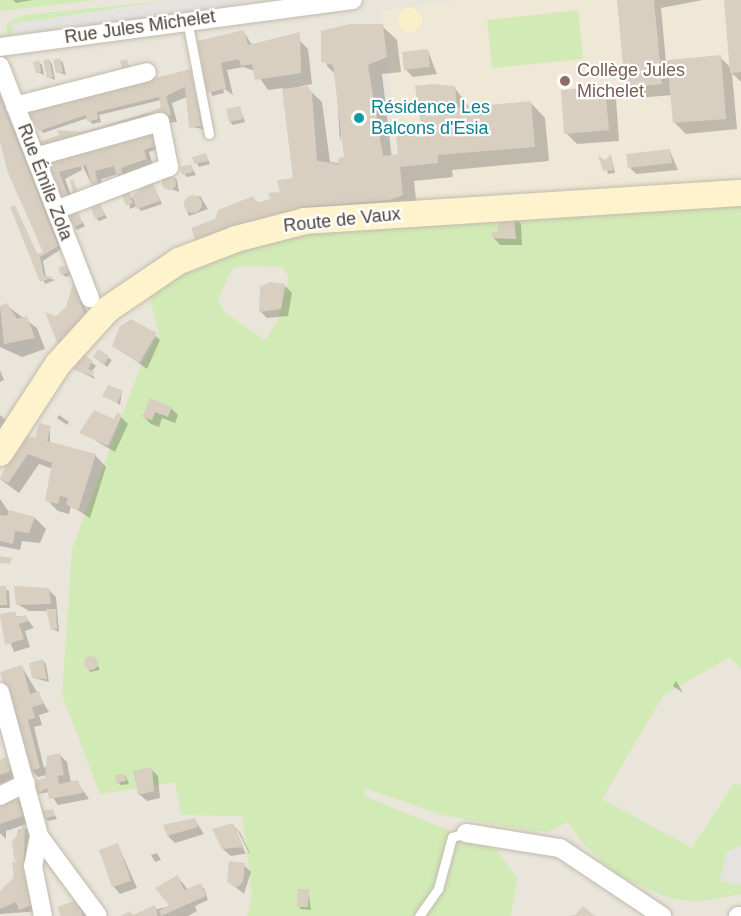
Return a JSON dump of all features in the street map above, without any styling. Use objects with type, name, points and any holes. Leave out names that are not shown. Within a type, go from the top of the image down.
[{"type":"main road","name":"Route de Vaux","points":[[0,453],[58,364],[108,309],[179,261],[236,239],[305,221],[741,193]]},
{"type":"street","name":"Rue Jules Michelet","points":[[0,47],[187,20],[353,0]]},
{"type":"street","name":"Rue Émile Zola","points":[[0,66],[90,298]]},
{"type":"street","points":[[15,106],[147,72]]},
{"type":"street","points":[[35,157],[160,122],[169,167],[56,210]]},
{"type":"street","points":[[0,692],[39,836],[98,916]]},
{"type":"street","points":[[0,796],[26,783]]},
{"type":"street","points":[[466,833],[560,848],[640,911],[662,916]]},
{"type":"street","points":[[39,836],[33,866],[43,916]]},
{"type":"lane","points":[[187,20],[209,134]]},
{"type":"lane","points":[[419,916],[438,890],[452,837],[466,833]]},
{"type":"shaded area","points":[[0,0],[741,0],[741,916],[0,916]]},
{"type":"shaded area","points":[[173,0],[260,0],[13,35],[11,24]]},
{"type":"shaded area","name":"Collège Jules Michelet","points":[[457,0],[741,0],[741,182],[405,203],[381,11]]},
{"type":"shaded area","points":[[741,846],[741,885],[720,881],[727,852]]},
{"type":"green space","points":[[0,0],[98,0],[0,11]]},
{"type":"green space","points":[[173,0],[12,24],[13,35],[6,33],[7,23],[24,15]]},
{"type":"green space","points":[[578,10],[583,59],[492,68],[487,20]]},
{"type":"green space","points":[[741,205],[741,668],[729,657],[663,696],[602,799],[692,848],[734,783],[741,785],[741,846],[727,852],[720,880],[741,885],[741,894],[698,902],[669,898],[619,876],[583,844],[568,822],[548,832],[527,830],[442,815],[365,788],[364,796],[497,850],[517,878],[511,916],[247,916],[252,895],[242,816],[181,815],[175,782],[100,794],[62,695],[72,549],[142,363],[159,333],[148,291],[175,274],[289,233]],"holes":[[[241,266],[283,267],[289,278],[277,322],[265,340],[224,312],[218,298],[232,269]]]},
{"type":"sand","points":[[410,8],[419,11],[422,20],[419,29],[410,32],[401,29],[398,20],[401,11]]},
{"type":"building","points":[[617,0],[654,0],[662,84],[625,88]]},
{"type":"building","points":[[724,0],[741,0],[741,72],[730,73]]},
{"type":"building","points":[[350,24],[383,24],[387,57],[368,65],[383,156],[398,154],[395,127],[421,125],[415,86],[433,84],[455,86],[457,108],[531,101],[535,147],[438,155],[438,163],[400,167],[403,195],[390,200],[301,207],[302,211],[196,242],[191,228],[215,219],[218,210],[253,196],[256,203],[270,199],[268,193],[280,192],[277,180],[293,178],[282,89],[308,86],[312,93],[317,161],[339,164],[338,158],[344,157],[333,65],[321,62],[321,31]]},
{"type":"building","points":[[244,30],[248,45],[300,32],[301,73],[255,80],[252,64],[241,66],[239,59],[221,63],[226,88],[207,93],[197,41]]},
{"type":"building","points":[[428,49],[430,67],[404,70],[402,52]]},
{"type":"building","points":[[721,55],[726,119],[673,123],[667,60]]},
{"type":"building","points":[[60,58],[63,72],[56,73],[53,60]]},
{"type":"building","points":[[49,59],[53,77],[47,78],[43,60]]},
{"type":"building","points":[[127,59],[130,70],[123,72],[120,61]]},
{"type":"building","points":[[39,60],[41,72],[36,73],[33,62]]},
{"type":"building","points":[[191,69],[201,126],[189,128],[185,87],[166,96],[171,115],[42,149],[39,142],[59,135],[57,130],[80,132],[142,117],[161,107],[159,97],[97,112],[98,119],[88,122],[86,115],[39,131],[26,110]]},
{"type":"building","points":[[605,86],[609,130],[564,134],[561,90]]},
{"type":"building","points":[[0,98],[58,246],[40,257],[44,276],[54,277],[40,282],[10,207],[15,205],[37,254],[43,252],[8,173],[0,142]]},
{"type":"building","points":[[240,106],[243,119],[229,122],[226,109]]},
{"type":"building","points":[[152,130],[156,146],[144,150],[147,159],[121,168],[124,178],[118,180],[114,166],[95,171],[99,187],[93,189],[86,165],[59,172],[69,199],[61,202],[46,162]]},
{"type":"building","points":[[670,149],[672,163],[628,168],[626,154]]},
{"type":"building","points":[[206,153],[208,161],[194,164],[192,157]]},
{"type":"building","points":[[611,154],[613,170],[603,171],[598,155],[605,160]]},
{"type":"building","points":[[191,164],[193,172],[182,175],[180,167]]},
{"type":"building","points":[[166,176],[172,176],[176,183],[172,190],[166,190],[162,186],[162,180]]},
{"type":"building","points":[[73,179],[79,195],[74,197],[70,180]]},
{"type":"building","points":[[152,180],[160,201],[137,209],[132,196]]},
{"type":"building","points":[[128,190],[133,203],[126,206],[121,193]]},
{"type":"building","points":[[193,195],[199,198],[202,204],[199,210],[193,213],[187,210],[184,204],[187,198]]},
{"type":"building","points":[[99,201],[105,215],[95,219],[90,205]]},
{"type":"building","points":[[77,210],[83,223],[73,227],[67,214]]},
{"type":"building","points":[[514,215],[516,239],[492,238],[492,232],[498,232],[497,216]]},
{"type":"building","points":[[66,265],[69,272],[61,275],[58,268]]},
{"type":"building","points":[[270,282],[285,284],[281,309],[259,312],[260,287]]},
{"type":"building","points":[[73,283],[85,315],[58,345],[45,312],[56,316],[66,307]]},
{"type":"building","points":[[7,303],[17,319],[27,316],[35,338],[4,344],[0,306]]},
{"type":"building","points":[[131,319],[157,333],[139,363],[112,346],[120,326]]},
{"type":"building","points":[[98,349],[109,356],[104,365],[93,357]]},
{"type":"building","points":[[84,354],[93,361],[88,369],[95,372],[92,376],[73,369]]},
{"type":"building","points":[[108,385],[123,391],[117,403],[102,396]]},
{"type":"building","points":[[150,398],[172,407],[168,417],[155,412],[152,420],[142,417]]},
{"type":"building","points":[[94,410],[114,419],[117,413],[122,415],[108,446],[79,433]]},
{"type":"building","points":[[39,423],[51,426],[47,441],[96,454],[78,511],[66,504],[68,498],[60,496],[58,504],[45,501],[52,463],[28,454],[8,483],[0,479],[20,434],[35,438]]},
{"type":"building","points":[[9,510],[35,517],[29,533],[15,531],[13,544],[0,541],[0,515],[7,516]]},
{"type":"building","points":[[0,556],[12,558],[10,564],[0,563]]},
{"type":"building","points":[[0,586],[6,586],[7,605],[0,605]]},
{"type":"building","points":[[14,586],[49,588],[51,604],[16,605]]},
{"type":"building","points":[[46,609],[56,609],[57,629],[51,630]]},
{"type":"building","points":[[15,611],[17,617],[26,615],[28,621],[19,624],[24,639],[5,645],[0,614]]},
{"type":"building","points":[[91,656],[96,658],[98,663],[96,668],[91,670],[86,668],[84,663],[86,658]]},
{"type":"building","points":[[43,659],[47,679],[32,678],[29,663]]},
{"type":"building","points":[[22,665],[30,694],[39,691],[43,704],[32,707],[35,718],[28,720],[40,768],[30,771],[0,672]]},
{"type":"building","points":[[60,753],[64,775],[58,776],[59,784],[78,780],[83,793],[49,799],[47,788],[36,795],[33,781],[45,778],[47,756]]},
{"type":"building","points":[[7,757],[11,771],[0,775],[0,760]]},
{"type":"building","points":[[152,767],[154,791],[138,795],[133,771]]},
{"type":"building","points":[[125,774],[126,781],[116,783],[115,775]]},
{"type":"building","points":[[16,796],[23,816],[0,824],[0,803]]},
{"type":"building","points":[[53,809],[55,816],[43,819],[41,811]]},
{"type":"building","points":[[195,818],[198,827],[167,836],[163,825]]},
{"type":"building","points":[[25,823],[24,860],[34,904],[19,910],[16,902],[0,909],[0,891],[14,877],[12,862],[20,860],[14,860],[12,842]]},
{"type":"building","points":[[233,823],[244,847],[222,849],[212,829]]},
{"type":"building","points":[[118,843],[131,881],[112,887],[99,850]]},
{"type":"building","points":[[229,861],[245,863],[243,882],[236,888],[227,882]]},
{"type":"building","points":[[178,875],[184,890],[201,883],[206,896],[161,916],[159,911],[169,905],[155,888]]},
{"type":"building","points":[[297,889],[309,889],[308,907],[297,907]]},
{"type":"building","points":[[77,900],[83,916],[61,916],[57,907]]},
{"type":"building","points":[[155,905],[158,916],[121,916],[130,911],[133,915]]},
{"type":"building","points":[[583,906],[595,916],[568,916],[575,915]]},
{"type":"place","name":"Collège Jules Michelet","points":[[565,81]]},
{"type":"place","name":"Résidence Les Balcons d'Esia","points":[[359,118]]}]
